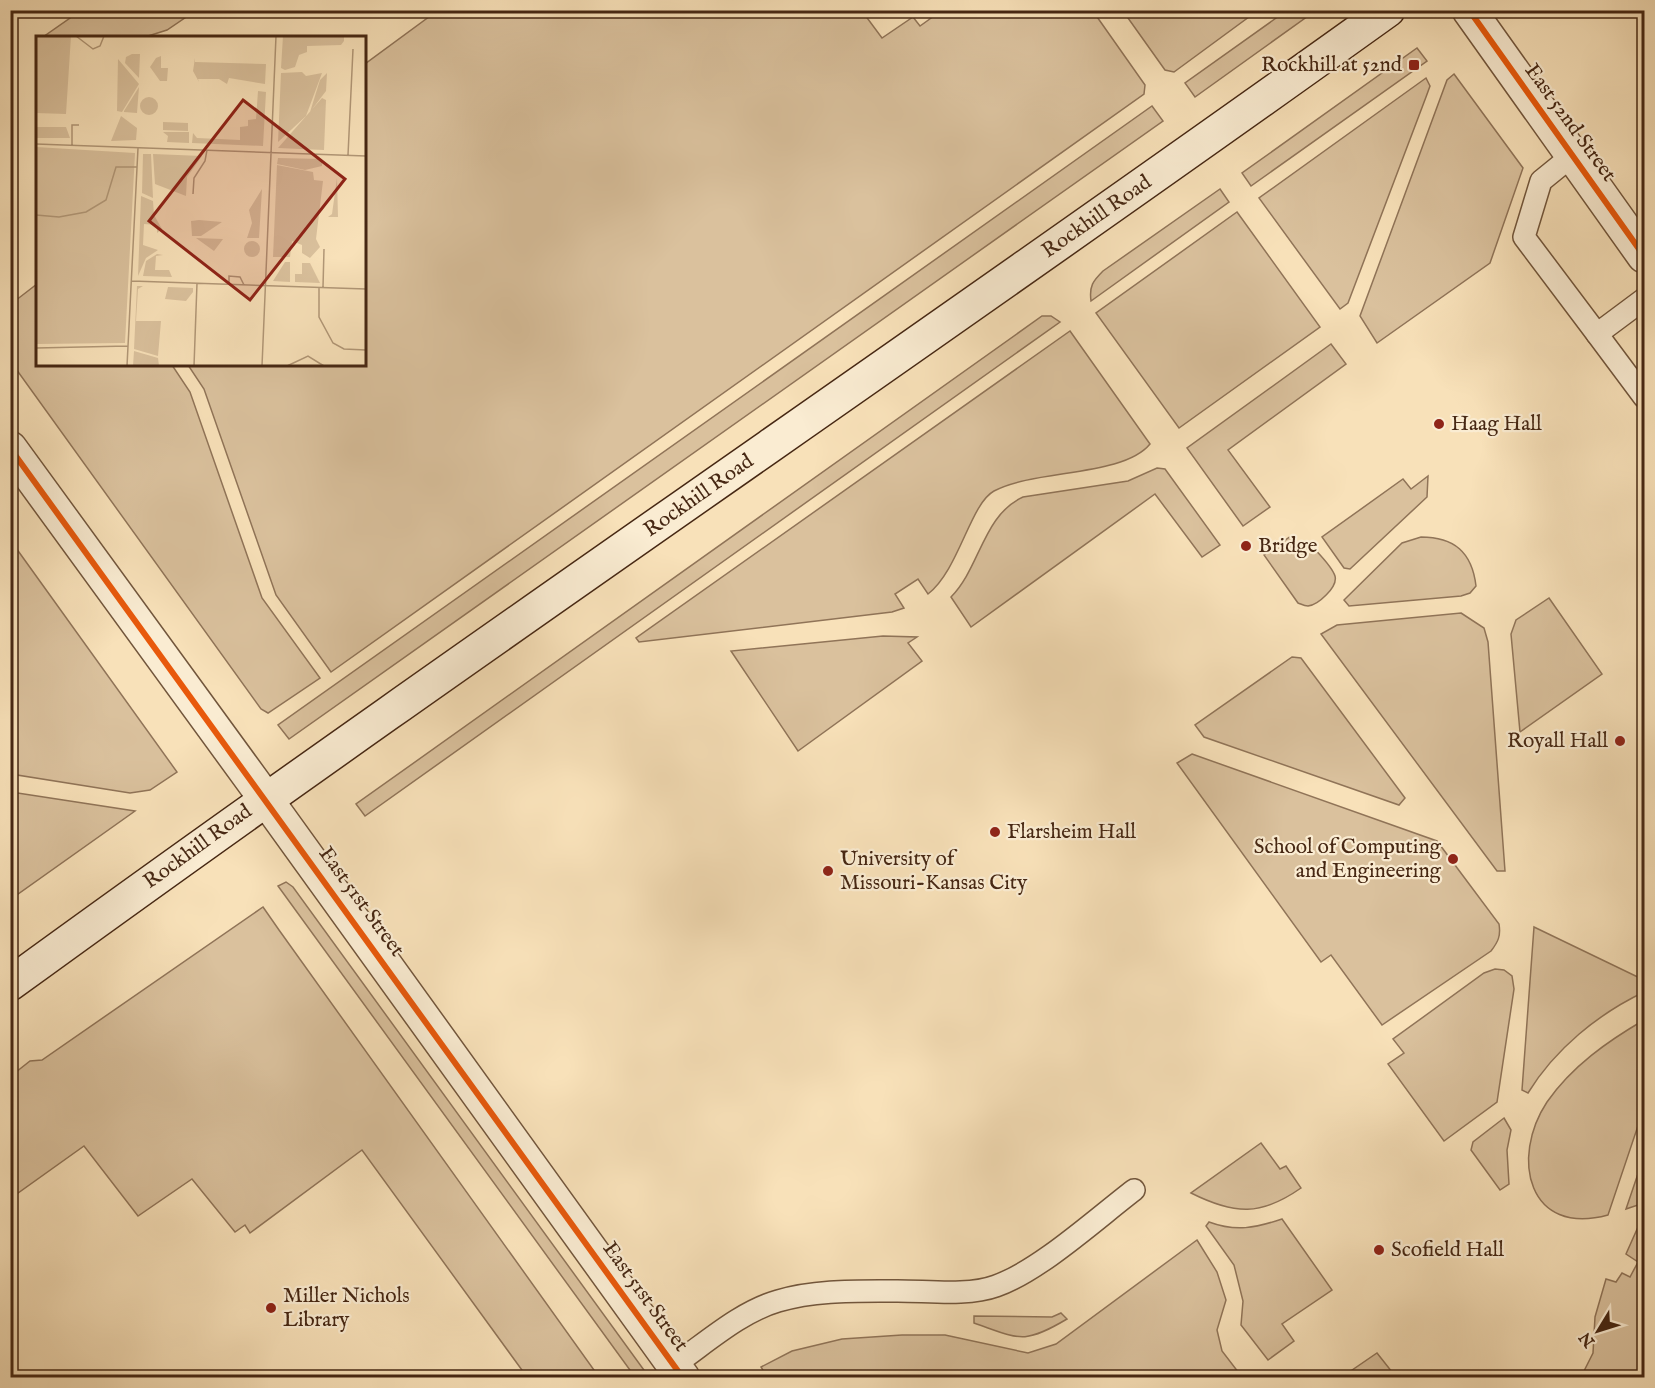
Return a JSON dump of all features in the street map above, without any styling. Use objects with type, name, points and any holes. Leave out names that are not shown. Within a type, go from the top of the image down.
[{"type":"main road","name":"Rockhill Road","points":[[10,984],[265,798],[1204,143],[1389,10]]},
{"type":"main road","name":"East 52nd Street","points":[[1469,10],[1644,256]]},
{"type":"main road","name":"East 51st Street","points":[[10,448],[679,1371]]},
{"type":"lane","points":[[1573,154],[1541,181],[1524,237],[1644,397]]},
{"type":"lane","points":[[1597,334],[1644,299]]},
{"type":"lane","points":[[679,1371],[738,1320],[778,1301],[816,1294],[894,1291],[928,1294],[994,1287],[1027,1271],[1134,1190]]},
{"type":"shaded area","points":[[80,10],[195,11],[167,30],[148,36],[44,36]]},
{"type":"shaded area","points":[[437,11],[862,11],[882,38],[913,17],[920,26],[941,11],[1079,11],[1095,14],[1145,85],[1144,94],[331,672],[276,595],[204,389],[189,366],[366,366],[366,63]]},
{"type":"shaded area","points":[[1123,11],[1257,11],[1174,72],[1165,70]]},
{"type":"shaded area","points":[[1286,11],[1315,11],[1195,97],[1185,83]]},
{"type":"shaded area","points":[[1417,48],[1427,61],[1251,186],[1242,173]]},
{"type":"shaded area","points":[[1454,74],[1523,168],[1490,263],[1377,343],[1360,316],[1447,80]]},
{"type":"shaded area","points":[[1426,78],[1430,86],[1426,97],[1348,303],[1340,309],[1259,198]]},
{"type":"shaded area","points":[[1152,106],[1163,121],[289,739],[278,725]]},
{"type":"shaded area","points":[[1220,189],[1229,202],[1091,301],[1092,284],[1103,271]]},
{"type":"shaded area","points":[[1237,212],[1320,327],[1179,428],[1096,313]]},
{"type":"shaded area","points":[[36,285],[36,366],[173,366],[190,392],[262,598],[320,678],[268,713],[261,709],[11,362],[11,304]]},
{"type":"shaded area","points":[[1042,316],[1051,316],[1060,322],[365,816],[356,804]]},
{"type":"shaded area","points":[[1070,331],[1150,444],[1137,455],[1100,468],[1032,479],[994,491],[978,509],[948,570],[939,583],[928,594],[918,579],[895,594],[904,608],[892,612],[639,642],[636,638]]},
{"type":"shaded area","points":[[1331,344],[1346,364],[1228,450],[1270,507],[1243,526],[1187,448]]},
{"type":"shaded area","points":[[1157,468],[1165,469],[1220,545],[1202,557],[1155,494],[971,627],[951,597],[969,572],[990,529],[1010,505],[1023,497],[1128,481]]},
{"type":"shaded area","points":[[1428,476],[1427,497],[1350,569],[1344,568],[1322,537],[1403,479],[1411,489]]},
{"type":"shaded area","points":[[1291,536],[1302,551],[1311,545],[1328,564],[1335,576],[1330,590],[1312,605],[1298,603],[1264,555]]},
{"type":"shaded area","points":[[1421,537],[1443,540],[1452,544],[1466,556],[1474,574],[1476,586],[1470,593],[1461,596],[1349,606],[1344,600],[1402,543]]},
{"type":"shaded area","points":[[11,541],[177,772],[150,790],[130,793],[11,774]]},
{"type":"shaded area","points":[[1549,598],[1602,674],[1520,732],[1511,634],[1516,620]]},
{"type":"shaded area","points":[[1461,613],[1484,628],[1488,642],[1505,871],[1497,871],[1321,634],[1337,625]]},
{"type":"shaded area","points":[[883,636],[917,637],[908,643],[922,661],[798,751],[731,651]]},
{"type":"shaded area","points":[[1292,657],[1301,658],[1405,798],[1399,805],[1204,737],[1195,725]]},
{"type":"shaded area","points":[[1192,754],[1437,841],[1499,924],[1499,935],[1495,945],[1491,951],[1382,1025],[1331,955],[1321,962],[1177,763]]},
{"type":"shaded area","points":[[11,792],[135,811],[11,899]]},
{"type":"shaded area","points":[[286,882],[293,887],[649,1377],[635,1377],[278,886]]},
{"type":"shaded area","points":[[263,907],[599,1377],[527,1377],[362,1150],[250,1233],[245,1225],[235,1232],[192,1179],[138,1216],[84,1146],[11,1198],[11,1076],[30,1061],[42,1060]]},
{"type":"shaded area","points":[[1534,927],[1644,980],[1644,992],[1610,1011],[1579,1034],[1551,1062],[1528,1093],[1522,1090]]},
{"type":"shaded area","points":[[1495,969],[1504,970],[1512,976],[1514,989],[1497,1102],[1444,1141],[1388,1064],[1404,1053],[1393,1039],[1484,973]]},
{"type":"shaded area","points":[[1644,1020],[1644,1108],[1608,1215],[1581,1219],[1560,1214],[1544,1204],[1534,1188],[1529,1168],[1530,1146],[1536,1124],[1547,1102],[1579,1066],[1604,1046]]},
{"type":"shaded area","points":[[1504,1118],[1511,1130],[1507,1150],[1509,1184],[1500,1190],[1471,1150],[1473,1142]]},
{"type":"shaded area","points":[[1261,1143],[1280,1169],[1286,1166],[1301,1188],[1273,1204],[1248,1209],[1221,1205],[1191,1193]]},
{"type":"shaded area","points":[[1644,1156],[1644,1203],[1626,1209]]},
{"type":"shaded area","points":[[1282,1219],[1332,1290],[1282,1324],[1294,1341],[1268,1360],[1241,1325],[1243,1301],[1234,1265],[1206,1226],[1209,1222],[1228,1227],[1246,1228]]},
{"type":"shaded area","points":[[1644,1224],[1644,1287],[1639,1292],[1644,1300],[1644,1377],[1581,1377],[1593,1353],[1595,1317],[1606,1279],[1616,1282],[1622,1273],[1630,1277],[1638,1262],[1626,1254],[1638,1227]]},
{"type":"shaded area","points":[[1197,1240],[1217,1272],[1226,1300],[1217,1330],[1222,1351],[1242,1377],[768,1378],[761,1367],[792,1351],[842,1339],[902,1335],[945,1335],[1028,1353],[1056,1344]]},
{"type":"shaded area","points":[[1061,1313],[1067,1319],[1030,1336],[1012,1336],[974,1323],[974,1316],[1052,1317]]},
{"type":"shaded area","points":[[1377,1353],[1396,1377],[1342,1377]]},
{"type":"cycle path","points":[[1469,10],[1644,256]]},
{"type":"cycle path","points":[[10,448],[683,1378]]},
{"type":"place","name":"Rockhill at 52nd","points":[[1414,65]]},
{"type":"place","name":"Haag Hall","points":[[1439,424]]},
{"type":"place","name":"Bridge","points":[[1246,546]]},
{"type":"place","name":"Royall Hall","points":[[1620,741]]},
{"type":"place","name":"Flarsheim Hall","points":[[995,832]]},
{"type":"place","name":"School of Computing and Engineering","points":[[1453,859]]},
{"type":"place","name":"University of Missouri-Kansas City","points":[[828,871]]},
{"type":"place","name":"Scofield Hall","points":[[1379,1250]]},
{"type":"place","name":"Miller Nichols Library","points":[[271,1308]]}]
